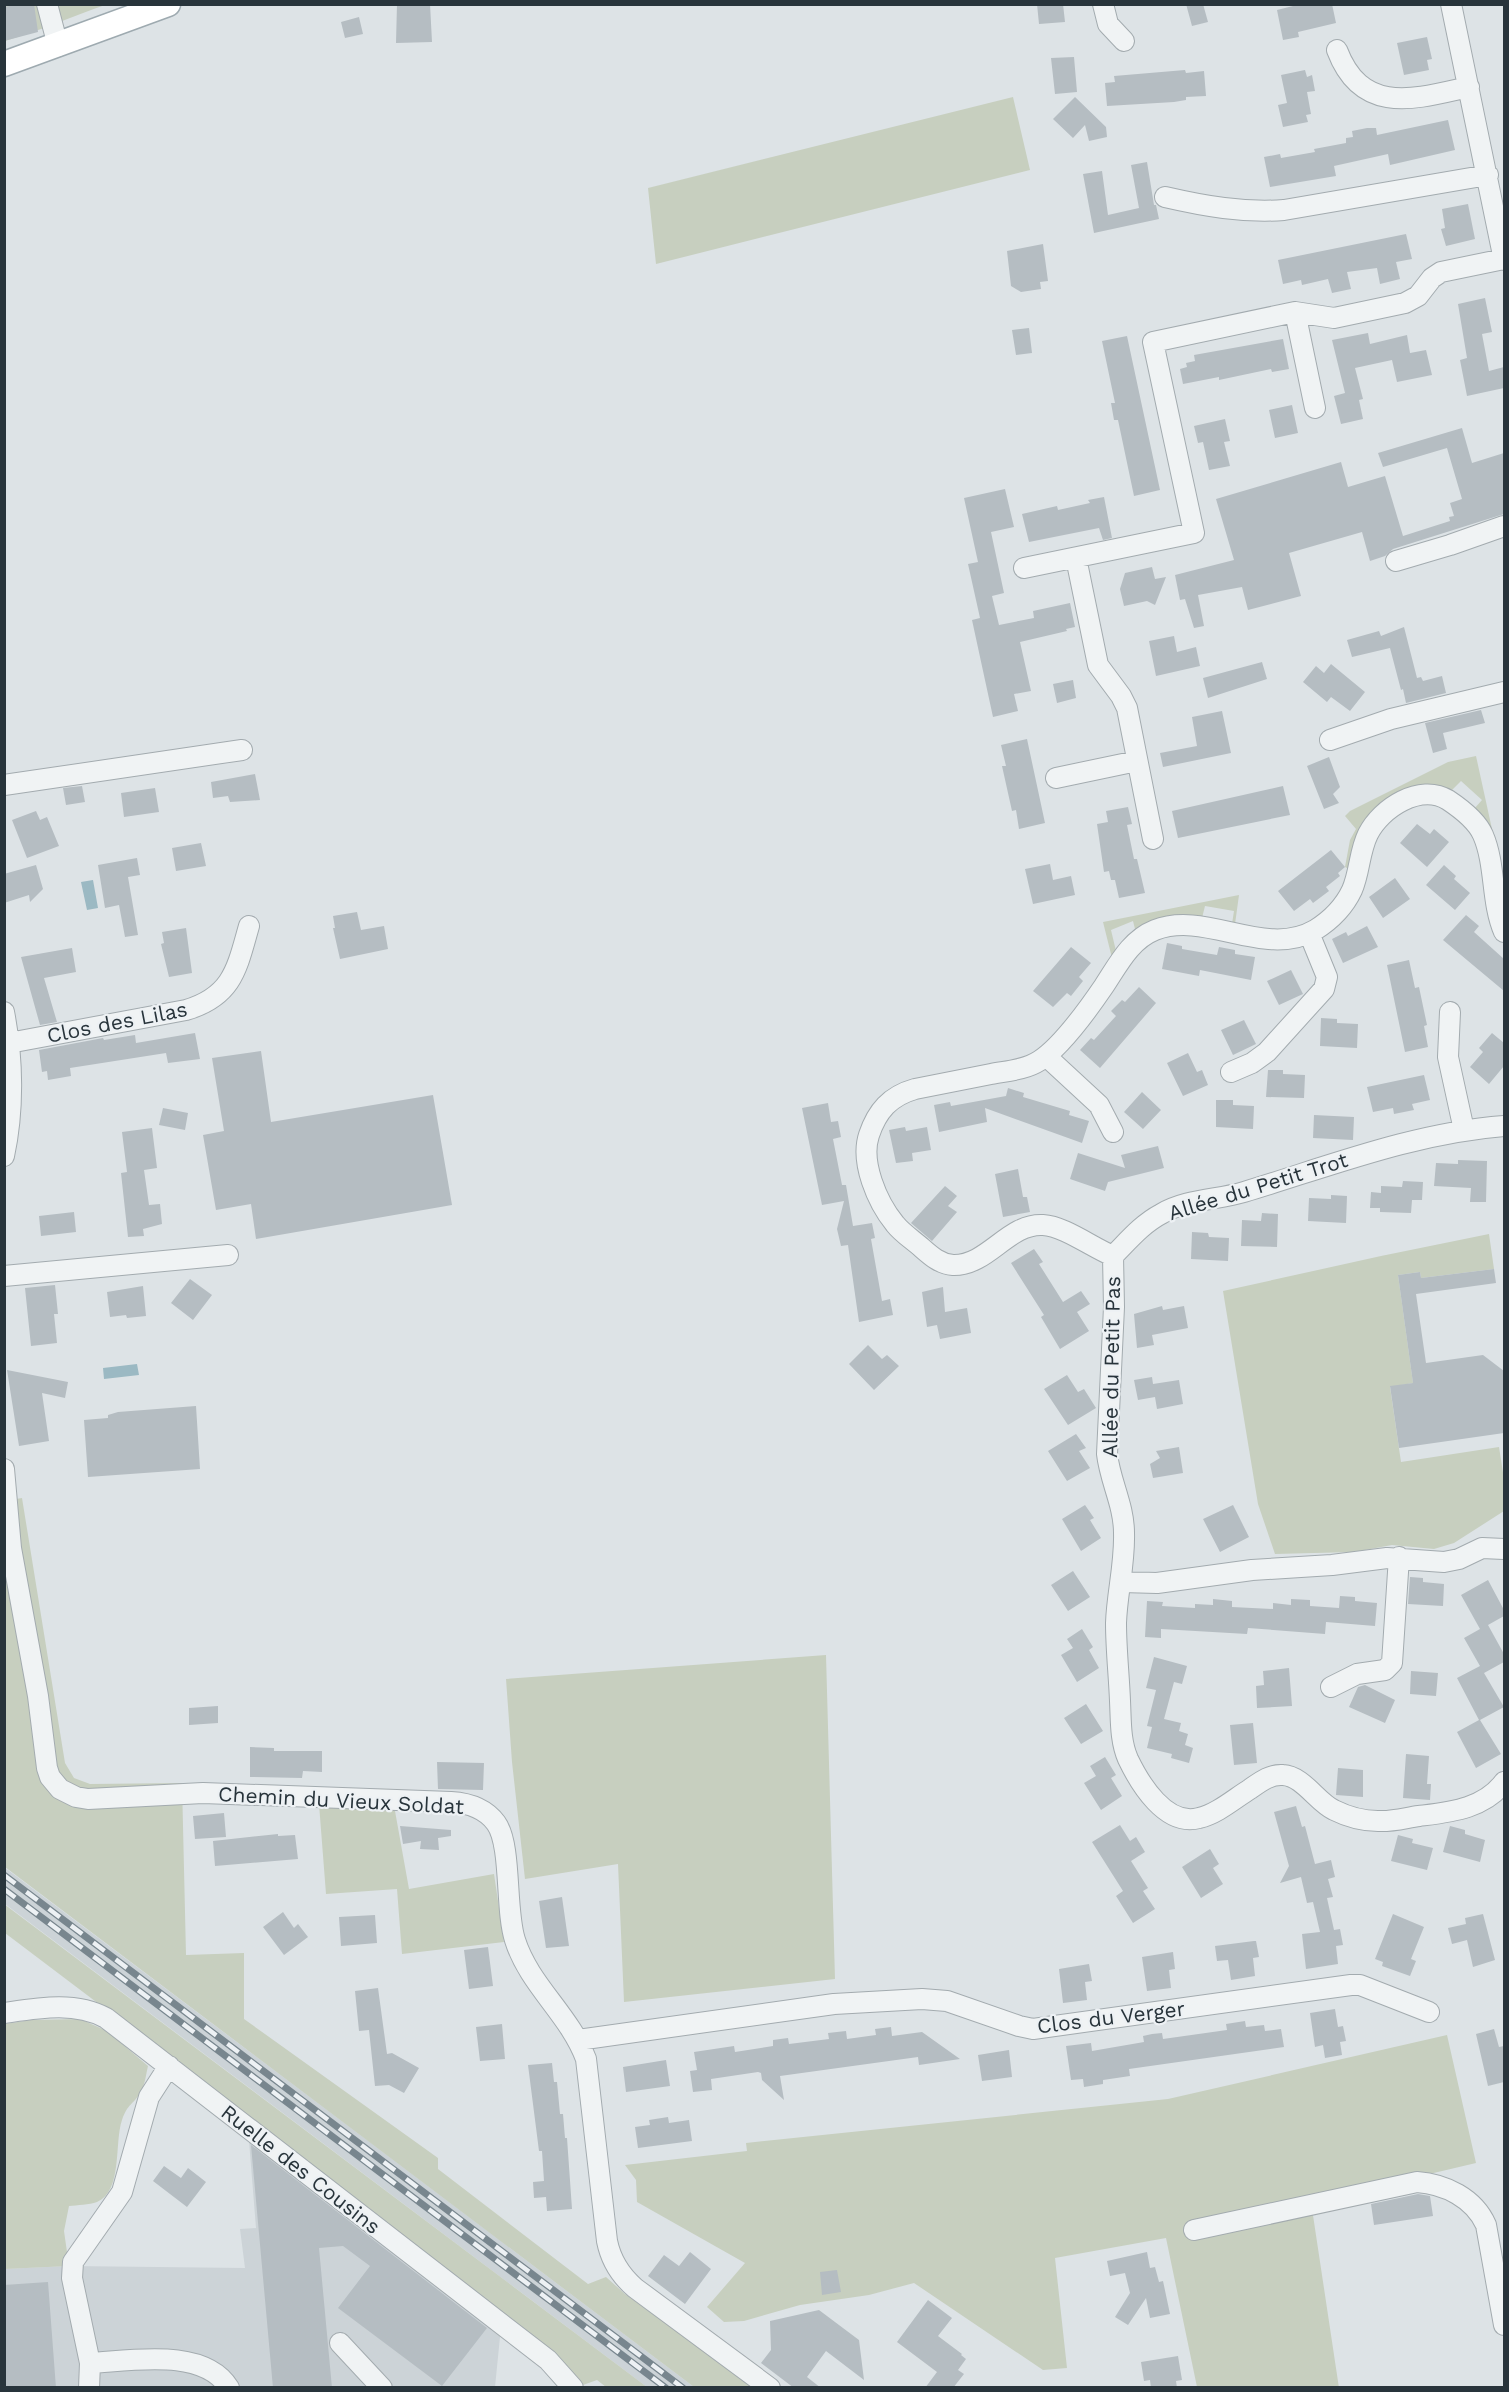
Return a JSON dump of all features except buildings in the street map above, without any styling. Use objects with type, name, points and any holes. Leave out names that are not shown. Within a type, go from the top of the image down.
[{"type":"main road","points":[[4,64],[168,4]]},
{"type":"street","points":[[47,4],[58,46]]},
{"type":"street","points":[[1103,4],[1108,24],[1124,41]]},
{"type":"street","points":[[1024,568],[1194,533],[1153,342],[1295,312],[1334,318],[1405,303],[1418,296],[1432,278],[1441,272],[1504,259],[1451,4]]},
{"type":"street","points":[[1337,50],[1351,76],[1370,92],[1380,96],[1408,99],[1469,87]]},
{"type":"street","points":[[1165,197],[1205,207],[1259,212],[1284,210],[1488,175]]},
{"type":"street","points":[[1295,312],[1315,408]]},
{"type":"street","points":[[1396,561],[1443,548],[1504,525]]},
{"type":"street","points":[[1076,558],[1098,664],[1125,702],[1153,838]]},
{"type":"street","points":[[1330,740],[1391,719],[1504,692]]},
{"type":"street","points":[[4,785],[242,750]]},
{"type":"street","points":[[1056,778],[1137,761]]},
{"type":"street","points":[[1113,1256],[1058,1229],[1042,1225],[1025,1228],[965,1264],[948,1265],[934,1258],[895,1224],[883,1205],[870,1175],[866,1156],[868,1138],[880,1111],[891,1099],[915,1089],[1030,1066],[1046,1056],[1088,1008],[1125,953],[1152,931],[1178,924],[1278,938],[1309,933],[1330,919],[1348,898],[1356,880],[1368,835],[1377,821],[1407,799],[1431,795],[1451,803],[1473,821],[1483,835],[1504,932]]},
{"type":"street","name":"Clos des Lilas","points":[[9,1043],[186,1010],[206,1003],[215,998],[230,981],[249,926]]},
{"type":"street","points":[[1231,1072],[1252,1063],[1268,1052],[1324,989],[1327,977],[1309,933]]},
{"type":"street","points":[[4,1012],[9,1043],[10,1104],[9,1133],[4,1156]]},
{"type":"street","points":[[1450,1012],[1448,1057],[1464,1130]]},
{"type":"street","points":[[1046,1056],[1099,1105],[1113,1132]]},
{"type":"street","points":[[4,1123],[10,1104]]},
{"type":"street","name":"Allée du Petit Trot","points":[[1113,1256],[1145,1224],[1181,1205],[1241,1192],[1399,1144],[1464,1130],[1504,1126]]},
{"type":"street","points":[[4,1276],[228,1255]]},
{"type":"street","name":"Allée du Petit Pas","points":[[1113,1256],[1114,1307],[1107,1454],[1124,1520],[1125,1549],[1116,1624],[1123,1744],[1129,1761],[1156,1802],[1173,1815],[1189,1820],[1206,1816],[1266,1778],[1283,1775],[1296,1779],[1334,1810],[1356,1818],[1379,1821],[1466,1808],[1492,1795],[1504,1782]]},
{"type":"street","name":"Chemin du Vieux Soldat","points":[[4,1469],[10,1548],[38,1696],[47,1768],[54,1784],[68,1794],[88,1799],[219,1793],[451,1802],[475,1807],[491,1817],[502,1837],[512,1929],[517,1947],[534,1978],[578,2040],[587,2065],[607,2241],[616,2267],[635,2288],[770,2388]]},
{"type":"street","points":[[1122,1582],[1157,1583],[1268,1568],[1332,1565],[1399,1557],[1443,1562],[1482,1548],[1504,1549]]},
{"type":"street","points":[[1331,1687],[1357,1674],[1385,1670],[1392,1663],[1399,1557]]},
{"type":"street","name":"Clos du Verger","points":[[578,2040],[834,2004],[922,1999],[947,2001],[1018,2026],[1034,2029],[1351,1985],[1360,1985],[1429,2012]]},
{"type":"street","name":"Ruelle des Cousins","points":[[4,2013],[73,2007],[98,2013],[548,2360],[573,2388]]},
{"type":"street","points":[[89,2388],[90,2363],[72,2278],[73,2262],[122,2192],[149,2097],[169,2066]]},
{"type":"street","points":[[1194,2230],[1417,2182],[1432,2183],[1466,2200],[1482,2217],[1486,2225],[1504,2325]]},
{"type":"street","points":[[340,2343],[382,2388]]},
{"type":"street","points":[[90,2363],[178,2359],[205,2368],[224,2379],[229,2388]]},
{"type":"shaded area","points":[[4,1867],[694,2387],[647,2387],[5,1904]]},
{"type":"shaded area","points":[[247,2116],[502,2317],[495,2387],[5,2387],[4,2269],[69,2266],[245,2268],[240,2229],[256,2228]]},
{"type":"green space","points":[[5,5],[105,5],[5,41]]},
{"type":"green space","points":[[1013,97],[1030,170],[656,264],[648,188]]},
{"type":"green space","points":[[1476,756],[1504,884],[1504,897],[1474,809],[1482,800],[1461,781],[1452,790],[1435,786],[1413,789],[1351,870],[1345,867],[1350,840],[1356,829],[1345,816],[1350,811],[1448,762]]},
{"type":"green space","points":[[1239,895],[1235,924],[1232,924],[1234,911],[1205,906],[1202,918],[1136,933],[1133,921],[1111,930],[1116,951],[1112,958],[1103,922]]},
{"type":"green space","points":[[1489,1234],[1494,1269],[1421,1278],[1420,1272],[1398,1275],[1413,1383],[1390,1387],[1401,1462],[1499,1447],[1504,1479],[1504,1511],[1454,1543],[1434,1549],[1392,1545],[1354,1552],[1275,1554],[1258,1504],[1223,1291]]},
{"type":"green space","points":[[22,1498],[65,1763],[74,1778],[90,1784],[182,1783],[186,1955],[244,1953],[244,2019],[438,2158],[438,2169],[588,2284],[606,2277],[625,2294],[756,2387],[694,2387],[5,1867],[4,1501]]},
{"type":"green space","points":[[826,1655],[835,1979],[624,2002],[618,1864],[525,1879],[512,1762],[506,1679]]},
{"type":"green space","points":[[319,1804],[395,1811],[409,1889],[494,1874],[504,1942],[402,1954],[397,1889],[326,1894]]},
{"type":"green space","points":[[4,1904],[647,2387],[606,2387],[597,2380],[583,2385],[532,2340],[247,2116],[5,1933]]},
{"type":"green space","points":[[80,2019],[107,2031],[148,2066],[144,2083],[122,2120],[111,2188],[97,2202],[69,2206],[64,2231],[69,2266],[5,2269],[5,2024],[31,2020]]},
{"type":"green space","points":[[1447,2035],[1476,2163],[1311,2202],[1339,2388],[1197,2387],[1166,2238],[1055,2258],[1067,2368],[1043,2370],[914,2283],[869,2295],[800,2305],[744,2321],[724,2322],[707,2307],[745,2263],[637,2202],[636,2180],[625,2165],[747,2151],[746,2143],[1168,2099]]},
{"type":"water","points":[[93,880],[98,908],[87,910],[81,882]]},
{"type":"water","points":[[137,1364],[139,1375],[104,1379],[103,1368]]},
{"type":"railway","points":[[4,1875],[683,2388]]},
{"type":"railway","points":[[4,1889],[666,2388]]}]
